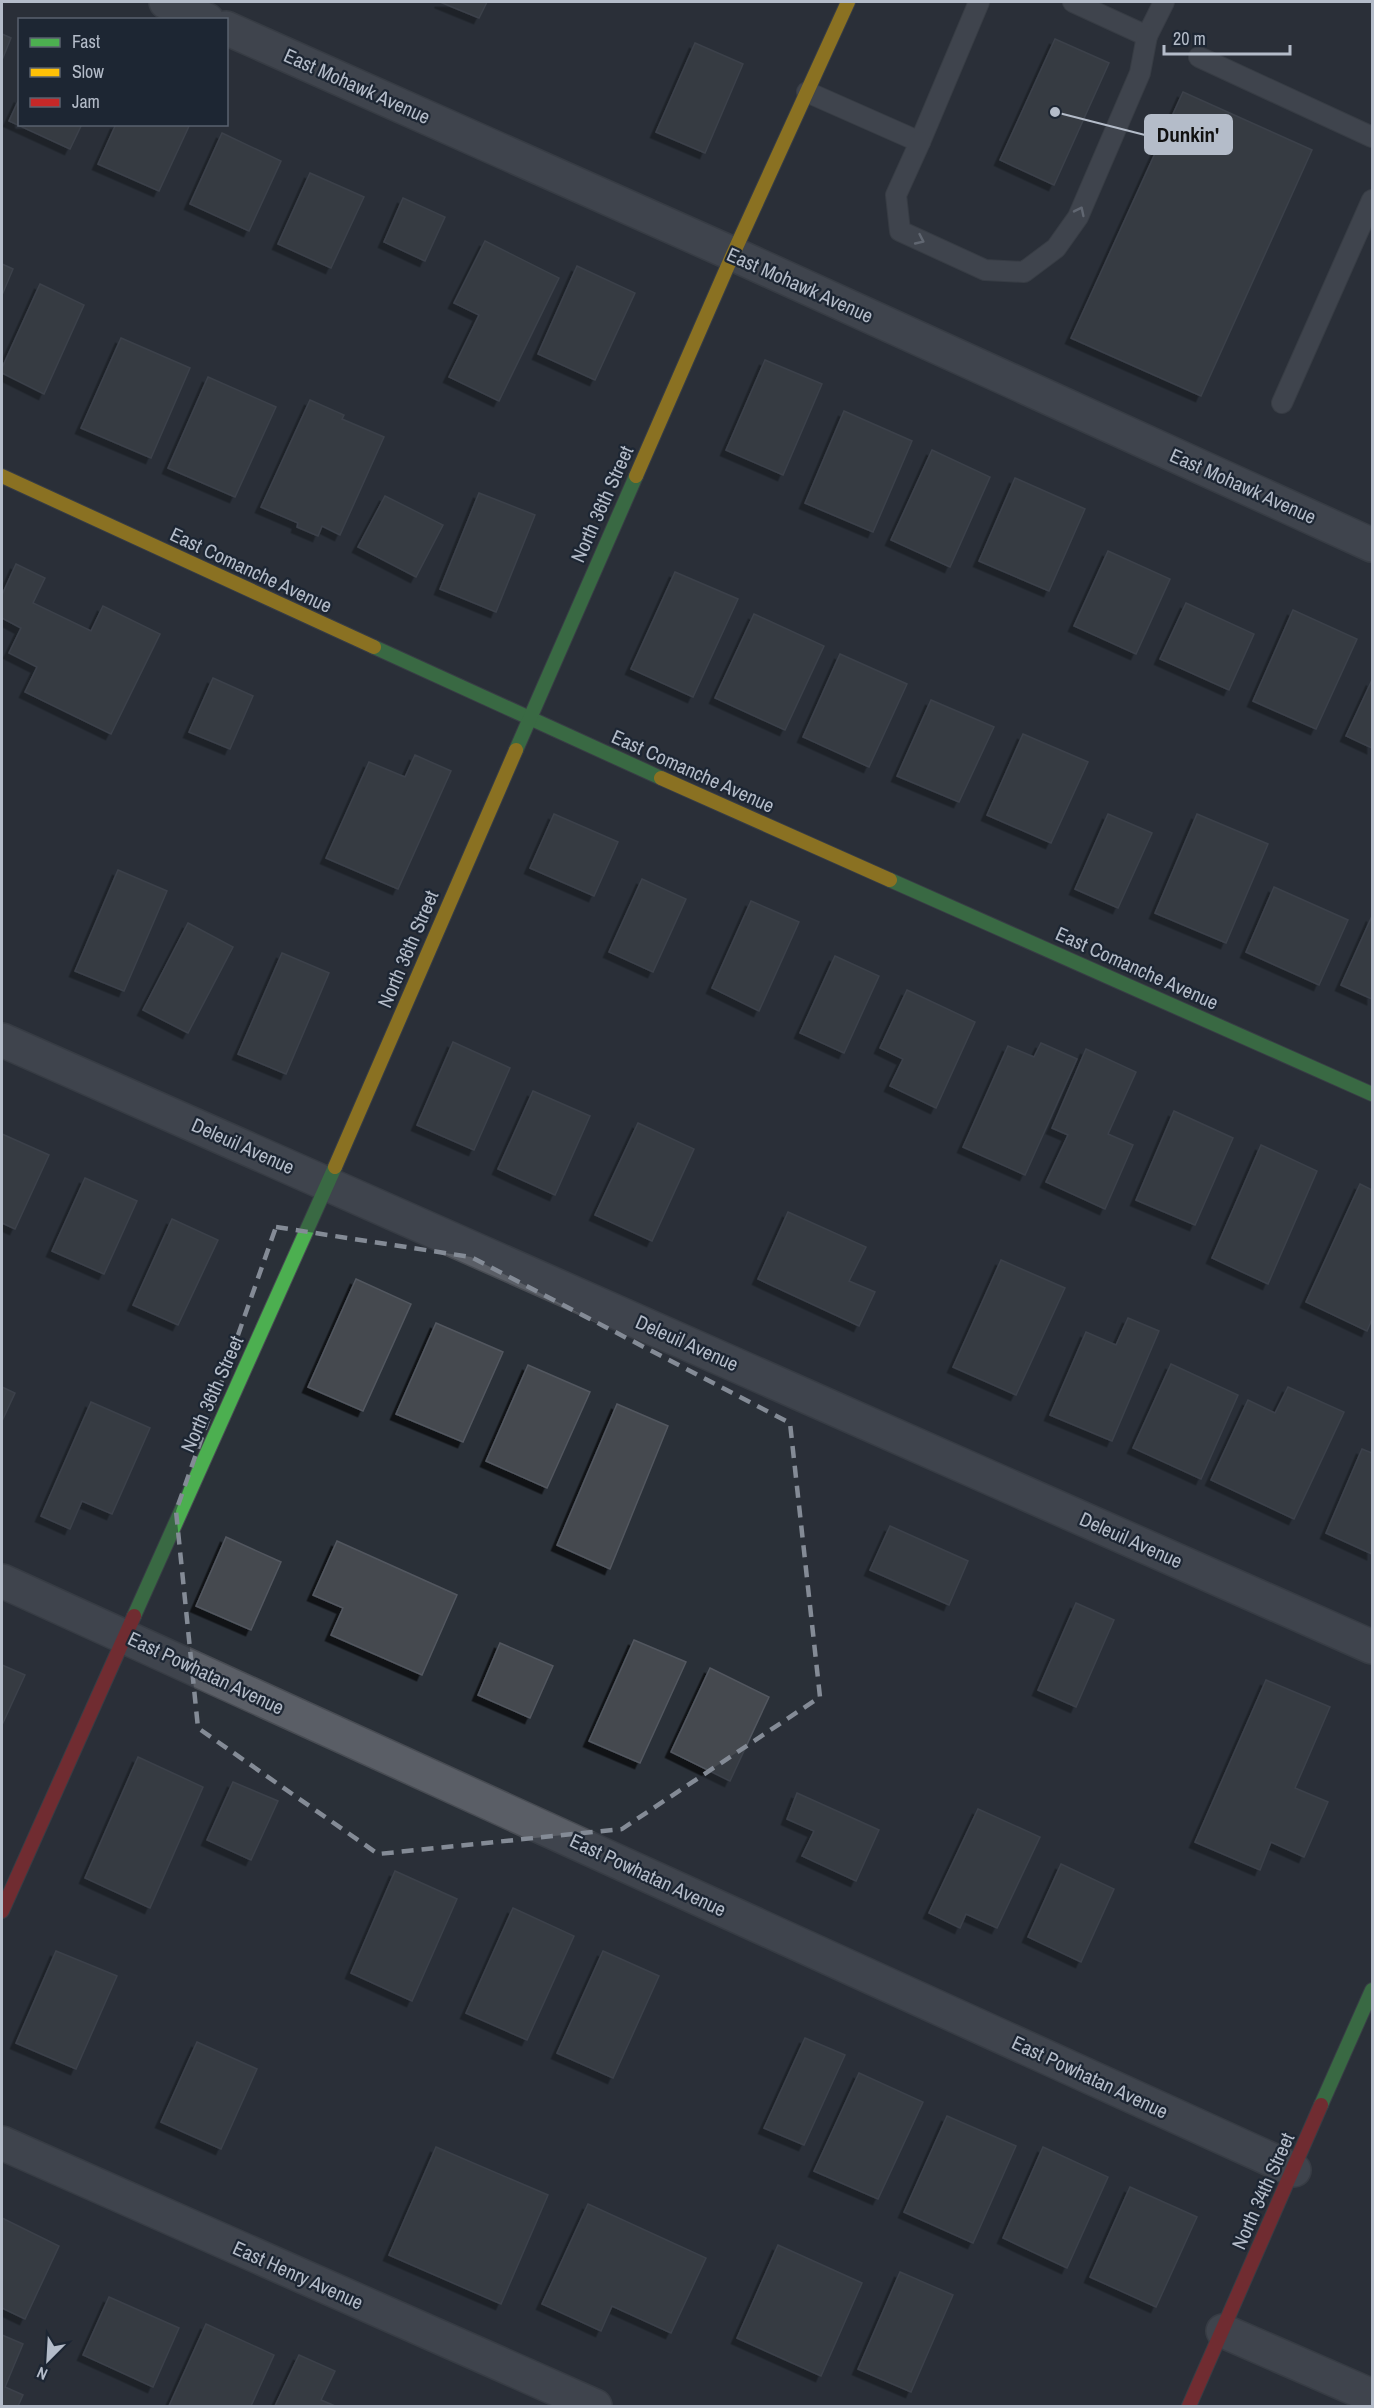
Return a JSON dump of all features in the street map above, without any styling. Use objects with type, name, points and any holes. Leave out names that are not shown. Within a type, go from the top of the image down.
[{"type":"street","points":[[166,2],[202,18]]},
{"type":"street","name":"North 36th Street","points":[[2,1911],[328,1184],[733,254],[848,2]]},
{"type":"street","name":"East Mohawk Avenue","points":[[228,29],[733,254],[1372,545]]},
{"type":"street","name":"East Comanche Avenue","points":[[2,476],[529,719],[1372,1094]]},
{"type":"street","name":"Deleuil Avenue","points":[[2,1040],[1372,1647]]},
{"type":"street","name":"East Powhatan Avenue","points":[[2,1581],[1294,2170]]},
{"type":"street","name":"North 34th Street","points":[[1189,2406],[1372,1990]]},
{"type":"street","name":"East Henry Avenue","points":[[2,2143],[595,2406]]},
{"type":"street","points":[[1223,2331],[1372,2396]]},
{"type":"lane","points":[[979,2],[896,195],[900,231],[985,270],[1024,272],[1056,248],[1078,217],[1140,73],[1147,36],[1164,2]]},
{"type":"lane","points":[[1073,2],[1147,36]]},
{"type":"lane","points":[[1199,57],[1372,137]]},
{"type":"lane","points":[[807,92],[920,142]]},
{"type":"lane","points":[[1282,403],[1372,200]]},
{"type":"highlighted area","points":[[276,1227],[471,1257],[790,1423],[820,1697],[622,1829],[378,1854],[198,1728],[176,1511]]},
{"type":"building","points":[[440,2],[487,2],[479,18]]},
{"type":"building","points":[[2,34],[11,38],[2,60]]},
{"type":"building","points":[[1055,39],[1109,63],[1054,185],[1000,160]]},
{"type":"building","points":[[695,43],[743,64],[705,153],[656,132]]},
{"type":"building","points":[[1183,92],[1312,150],[1201,396],[1071,338]]},
{"type":"building","points":[[18,101],[18,125],[9,121]]},
{"type":"building","points":[[20,126],[81,126],[70,149]]},
{"type":"building","points":[[115,126],[189,126],[159,191],[98,164]]},
{"type":"building","points":[[222,133],[281,161],[249,231],[190,204]]},
{"type":"building","points":[[310,173],[364,197],[331,268],[278,244]]},
{"type":"building","points":[[403,198],[445,217],[425,261],[384,242]]},
{"type":"building","points":[[485,241],[559,278],[499,401],[449,377],[479,315],[454,303]]},
{"type":"building","points":[[2,264],[13,269],[2,295]]},
{"type":"building","points":[[577,266],[635,293],[595,380],[538,354]]},
{"type":"building","points":[[40,284],[84,305],[44,394],[2,373],[2,368]]},
{"type":"building","points":[[121,338],[190,368],[151,458],[81,428]]},
{"type":"building","points":[[765,360],[822,384],[783,475],[726,450]]},
{"type":"building","points":[[208,377],[276,407],[235,497],[168,468]]},
{"type":"building","points":[[310,400],[344,415],[342,419],[384,437],[340,535],[322,526],[318,536],[297,527],[298,523],[261,507]]},
{"type":"building","points":[[844,411],[912,441],[873,532],[805,503]]},
{"type":"building","points":[[932,450],[990,477],[950,567],[891,540]]},
{"type":"building","points":[[1015,478],[1085,509],[1049,591],[979,561]]},
{"type":"building","points":[[479,493],[535,515],[496,612],[440,589]]},
{"type":"building","points":[[385,496],[443,525],[416,577],[358,547]]},
{"type":"building","points":[[1108,551],[1170,579],[1136,654],[1074,626]]},
{"type":"building","points":[[16,564],[45,578],[33,603],[91,631],[103,606],[160,634],[111,734],[25,692],[37,667],[9,653],[21,628],[2,618],[2,595]]},
{"type":"building","points":[[675,572],[738,599],[693,697],[631,669]]},
{"type":"building","points":[[1186,603],[1254,634],[1229,690],[1160,659]]},
{"type":"building","points":[[1293,610],[1357,639],[1316,729],[1253,701]]},
{"type":"building","points":[[754,614],[824,646],[785,730],[715,698]]},
{"type":"building","points":[[840,654],[907,684],[869,767],[803,737]]},
{"type":"building","points":[[213,678],[253,696],[230,749],[189,732]]},
{"type":"building","points":[[1372,680],[1372,748],[1346,736]]},
{"type":"building","points":[[931,700],[994,727],[959,802],[897,776]]},
{"type":"building","points":[[1023,734],[1088,762],[1051,843],[987,815]]},
{"type":"building","points":[[415,755],[451,771],[398,889],[326,858],[369,762],[405,777]]},
{"type":"building","points":[[554,814],[618,842],[594,896],[530,868]]},
{"type":"building","points":[[1108,814],[1152,833],[1118,908],[1075,889]]},
{"type":"building","points":[[1197,814],[1268,844],[1226,943],[1155,913]]},
{"type":"building","points":[[118,870],[167,891],[124,991],[75,971]]},
{"type":"building","points":[[642,879],[686,899],[653,972],[609,952]]},
{"type":"building","points":[[1274,887],[1348,920],[1319,985],[1246,952]]},
{"type":"building","points":[[751,901],[799,922],[759,1011],[712,988]]},
{"type":"building","points":[[1372,916],[1372,999],[1341,985]]},
{"type":"building","points":[[188,923],[233,947],[188,1033],[143,1010]]},
{"type":"building","points":[[282,953],[329,973],[286,1074],[238,1054]]},
{"type":"building","points":[[835,956],[879,976],[844,1053],[800,1033]]},
{"type":"building","points":[[907,990],[975,1022],[936,1108],[890,1086],[903,1059],[880,1048]]},
{"type":"building","points":[[453,1042],[510,1068],[474,1150],[417,1125]]},
{"type":"building","points":[[1041,1043],[1077,1059],[1025,1175],[963,1147],[1008,1046],[1034,1057]]},
{"type":"building","points":[[1086,1049],[1136,1072],[1108,1134],[1133,1145],[1105,1209],[1046,1182],[1068,1135],[1052,1128]]},
{"type":"building","points":[[533,1091],[590,1116],[555,1195],[498,1169]]},
{"type":"building","points":[[1174,1111],[1233,1138],[1195,1225],[1136,1200]]},
{"type":"building","points":[[638,1123],[694,1149],[652,1241],[595,1215]]},
{"type":"building","points":[[2,1134],[49,1155],[15,1229],[2,1223]]},
{"type":"building","points":[[1261,1145],[1317,1171],[1268,1284],[1212,1258]]},
{"type":"building","points":[[85,1178],[137,1201],[104,1274],[52,1251]]},
{"type":"building","points":[[1360,1184],[1372,1190],[1372,1319],[1367,1331],[1306,1302]]},
{"type":"building","points":[[788,1212],[866,1247],[849,1281],[875,1292],[859,1326],[758,1279]]},
{"type":"building","points":[[172,1219],[218,1240],[178,1325],[133,1305]]},
{"type":"building","points":[[1001,1260],[1065,1288],[1016,1395],[953,1367]]},
{"type":"building","points":[[356,1279],[411,1304],[363,1411],[308,1387]]},
{"type":"building","points":[[1128,1318],[1159,1331],[1112,1441],[1050,1415],[1086,1332],[1116,1345]]},
{"type":"building","points":[[436,1323],[503,1352],[463,1442],[396,1414]]},
{"type":"building","points":[[1171,1364],[1238,1395],[1201,1479],[1133,1448]]},
{"type":"building","points":[[528,1365],[590,1392],[547,1488],[486,1461]]},
{"type":"building","points":[[2,1387],[15,1393],[2,1421]]},
{"type":"building","points":[[1288,1387],[1344,1412],[1294,1519],[1211,1480],[1248,1400],[1275,1413]]},
{"type":"building","points":[[91,1402],[150,1428],[112,1514],[82,1501],[70,1529],[41,1516]]},
{"type":"building","points":[[617,1404],[668,1426],[610,1569],[557,1545]]},
{"type":"building","points":[[1362,1449],[1372,1453],[1372,1554],[1326,1533]]},
{"type":"building","points":[[890,1526],[968,1561],[949,1605],[870,1570]]},
{"type":"building","points":[[226,1537],[281,1562],[251,1630],[196,1606]]},
{"type":"building","points":[[337,1541],[457,1595],[422,1675],[331,1635],[343,1608],[313,1595]]},
{"type":"building","points":[[1076,1603],[1114,1620],[1076,1707],[1038,1690]]},
{"type":"building","points":[[634,1640],[686,1662],[640,1763],[589,1741]]},
{"type":"building","points":[[500,1643],[553,1666],[530,1718],[478,1695]]},
{"type":"building","points":[[2,1665],[25,1675],[2,1725]]},
{"type":"building","points":[[710,1668],[769,1697],[730,1781],[671,1752]]},
{"type":"building","points":[[1266,1680],[1330,1707],[1295,1788],[1328,1802],[1304,1857],[1271,1842],[1260,1870],[1195,1842]]},
{"type":"building","points":[[138,1757],[203,1787],[150,1908],[85,1878]]},
{"type":"building","points":[[233,1782],[278,1801],[251,1860],[207,1840]]},
{"type":"building","points":[[797,1793],[879,1830],[856,1881],[802,1856],[814,1831],[787,1819]]},
{"type":"building","points":[[978,1809],[1040,1837],[997,1928],[966,1914],[960,1928],[929,1913]]},
{"type":"building","points":[[1061,1864],[1114,1889],[1081,1962],[1028,1937]]},
{"type":"building","points":[[395,1871],[457,1899],[412,2001],[351,1973]]},
{"type":"building","points":[[513,1908],[574,1936],[527,2040],[466,2013]]},
{"type":"building","points":[[56,1951],[117,1976],[76,2069],[16,2043]]},
{"type":"building","points":[[603,1951],[659,1976],[613,2078],[557,2053]]},
{"type":"building","points":[[805,2038],[845,2055],[804,2145],[764,2128]]},
{"type":"building","points":[[197,2042],[257,2069],[221,2149],[161,2122]]},
{"type":"building","points":[[859,2073],[923,2102],[878,2199],[814,2171]]},
{"type":"building","points":[[947,2116],[1016,2146],[973,2243],[904,2212]]},
{"type":"building","points":[[436,2147],[548,2195],[501,2304],[389,2255]]},
{"type":"building","points":[[1043,2147],[1108,2177],[1067,2268],[1003,2238]]},
{"type":"building","points":[[1130,2187],[1197,2217],[1156,2307],[1090,2277]]},
{"type":"building","points":[[588,2204],[706,2258],[671,2333],[612,2306],[601,2331],[542,2304]]},
{"type":"building","points":[[2,2218],[59,2246],[25,2319],[2,2308]]},
{"type":"building","points":[[778,2245],[862,2283],[821,2376],[737,2338]]},
{"type":"building","points":[[900,2272],[953,2295],[911,2392],[858,2369]]},
{"type":"building","points":[[109,2297],[179,2328],[153,2387],[83,2355]]},
{"type":"building","points":[[206,2324],[274,2355],[251,2406],[169,2406]]},
{"type":"building","points":[[2,2335],[23,2344],[5,2387],[23,2395],[18,2406],[2,2406]]},
{"type":"building","points":[[299,2355],[335,2371],[321,2400],[335,2406],[275,2406]]},
{"type":"traffic: fast","points":[[516,750],[636,476]]},
{"type":"traffic: fast","points":[[374,647],[661,778]]},
{"type":"traffic: fast","points":[[890,880],[1372,1094]]},
{"type":"traffic: fast","points":[[134,1616],[335,1167]]},
{"type":"traffic: fast","points":[[1321,2105],[1372,1990]]},
{"type":"traffic: slow","points":[[636,476],[733,254],[848,2]]},
{"type":"traffic: slow","points":[[2,476],[374,647]]},
{"type":"traffic: slow","points":[[335,1167],[516,750]]},
{"type":"traffic: slow","points":[[661,778],[890,880]]},
{"type":"traffic: jam","points":[[2,1911],[134,1616]]},
{"type":"traffic: jam","points":[[1189,2406],[1321,2105]]},
{"type":"place","name":"Dunkin'","points":[[1055,112]]}]
